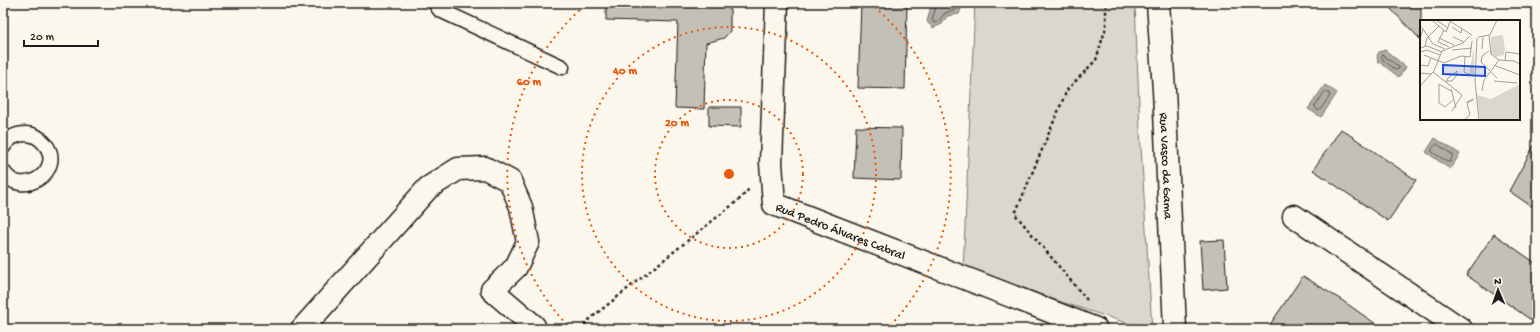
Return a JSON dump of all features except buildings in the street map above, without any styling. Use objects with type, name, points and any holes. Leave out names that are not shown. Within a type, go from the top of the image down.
[{"type":"street","name":"Rua Pedro Álvares Cabral","points":[[777,3],[771,163],[774,204],[1096,329]]},
{"type":"street","name":"Rua Vasco da Gama","points":[[1158,3],[1164,90],[1175,329]]},
{"type":"street","points":[[302,329],[428,188],[458,169],[485,168],[510,181],[521,207],[528,242],[516,267],[492,290],[534,326],[532,329]]},
{"type":"street","points":[[1294,216],[1461,329]]},
{"type":"lane","points":[[435,3],[440,10],[562,68]]},
{"type":"lane","points":[[3,147],[12,137],[20,134],[36,136],[47,147],[50,162],[42,176],[36,181],[27,184],[11,180],[3,171]]},
{"type":"path","points":[[1091,305],[1015,214],[1067,90],[1096,60],[1106,27],[1106,3]]},
{"type":"path","points":[[580,329],[591,318],[741,198],[771,163]]},
{"type":"shaded area","points":[[975,3],[1135,3],[1140,130],[1152,329],[1145,329],[963,270]]},
{"type":"water","points":[[934,3],[962,3],[962,6],[959,14],[947,16],[942,24],[933,28],[927,22],[931,6]]},
{"type":"water","points":[[1385,50],[1406,67],[1399,77],[1378,61],[1377,56],[1379,52]]},
{"type":"water","points":[[1325,85],[1337,93],[1321,117],[1308,109]]},
{"type":"water","points":[[1435,138],[1460,154],[1450,169],[1426,152]]}]
